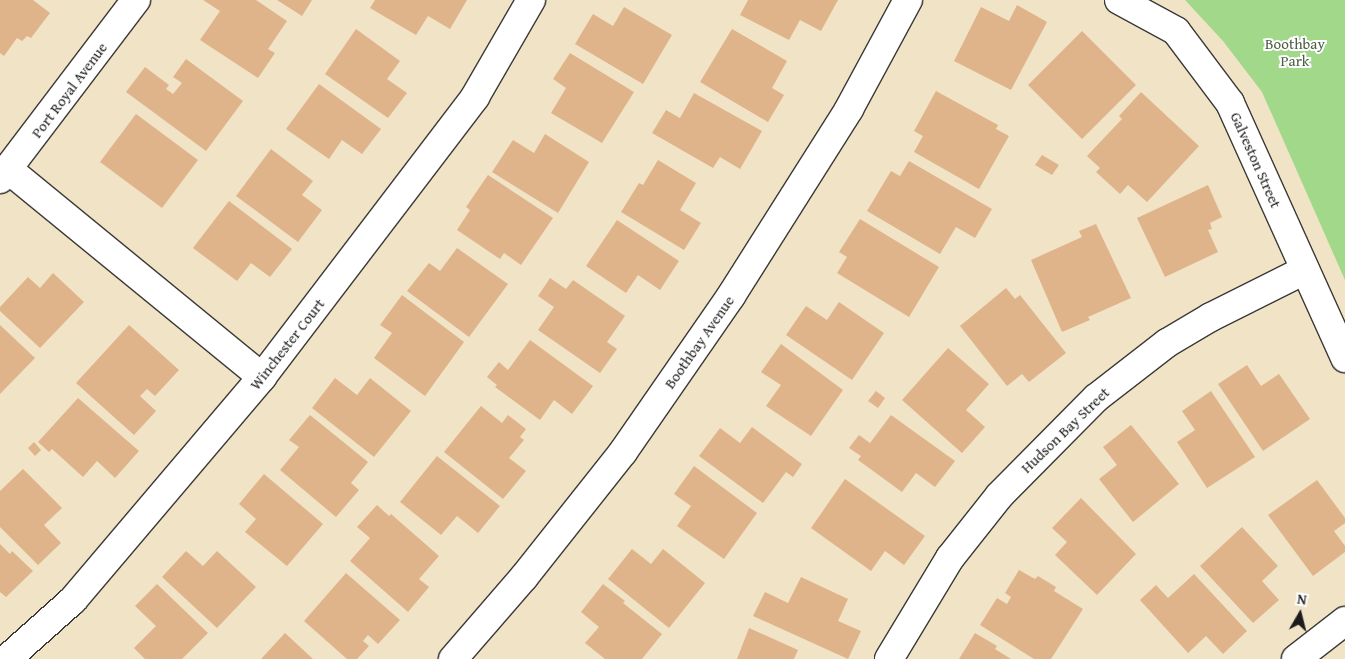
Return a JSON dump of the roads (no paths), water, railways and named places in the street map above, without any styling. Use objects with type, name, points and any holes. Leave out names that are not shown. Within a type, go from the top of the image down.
[{"type":"street","name":"Port Royal Avenue","points":[[4,175],[136,0]]},
{"type":"street","name":"Winchester Court","points":[[7,659],[73,600],[262,377],[474,97],[531,0]]},
{"type":"street","name":"Boothbay Avenue","points":[[453,659],[524,577],[623,452],[645,421],[731,296],[849,109],[908,0]]},
{"type":"street","name":"Galveston Street","points":[[1119,0],[1176,31],[1230,103],[1345,358]]},
{"type":"street","points":[[4,175],[262,377]]},
{"type":"street","name":"Hudson Bay Street","points":[[889,659],[950,558],[1000,494],[1096,398],[1167,343],[1211,317],[1305,270]]},
{"type":"street","points":[[1296,659],[1345,621]]},
{"type":"park label","name":"Boothbay Park","points":[[1295,52]]}]
